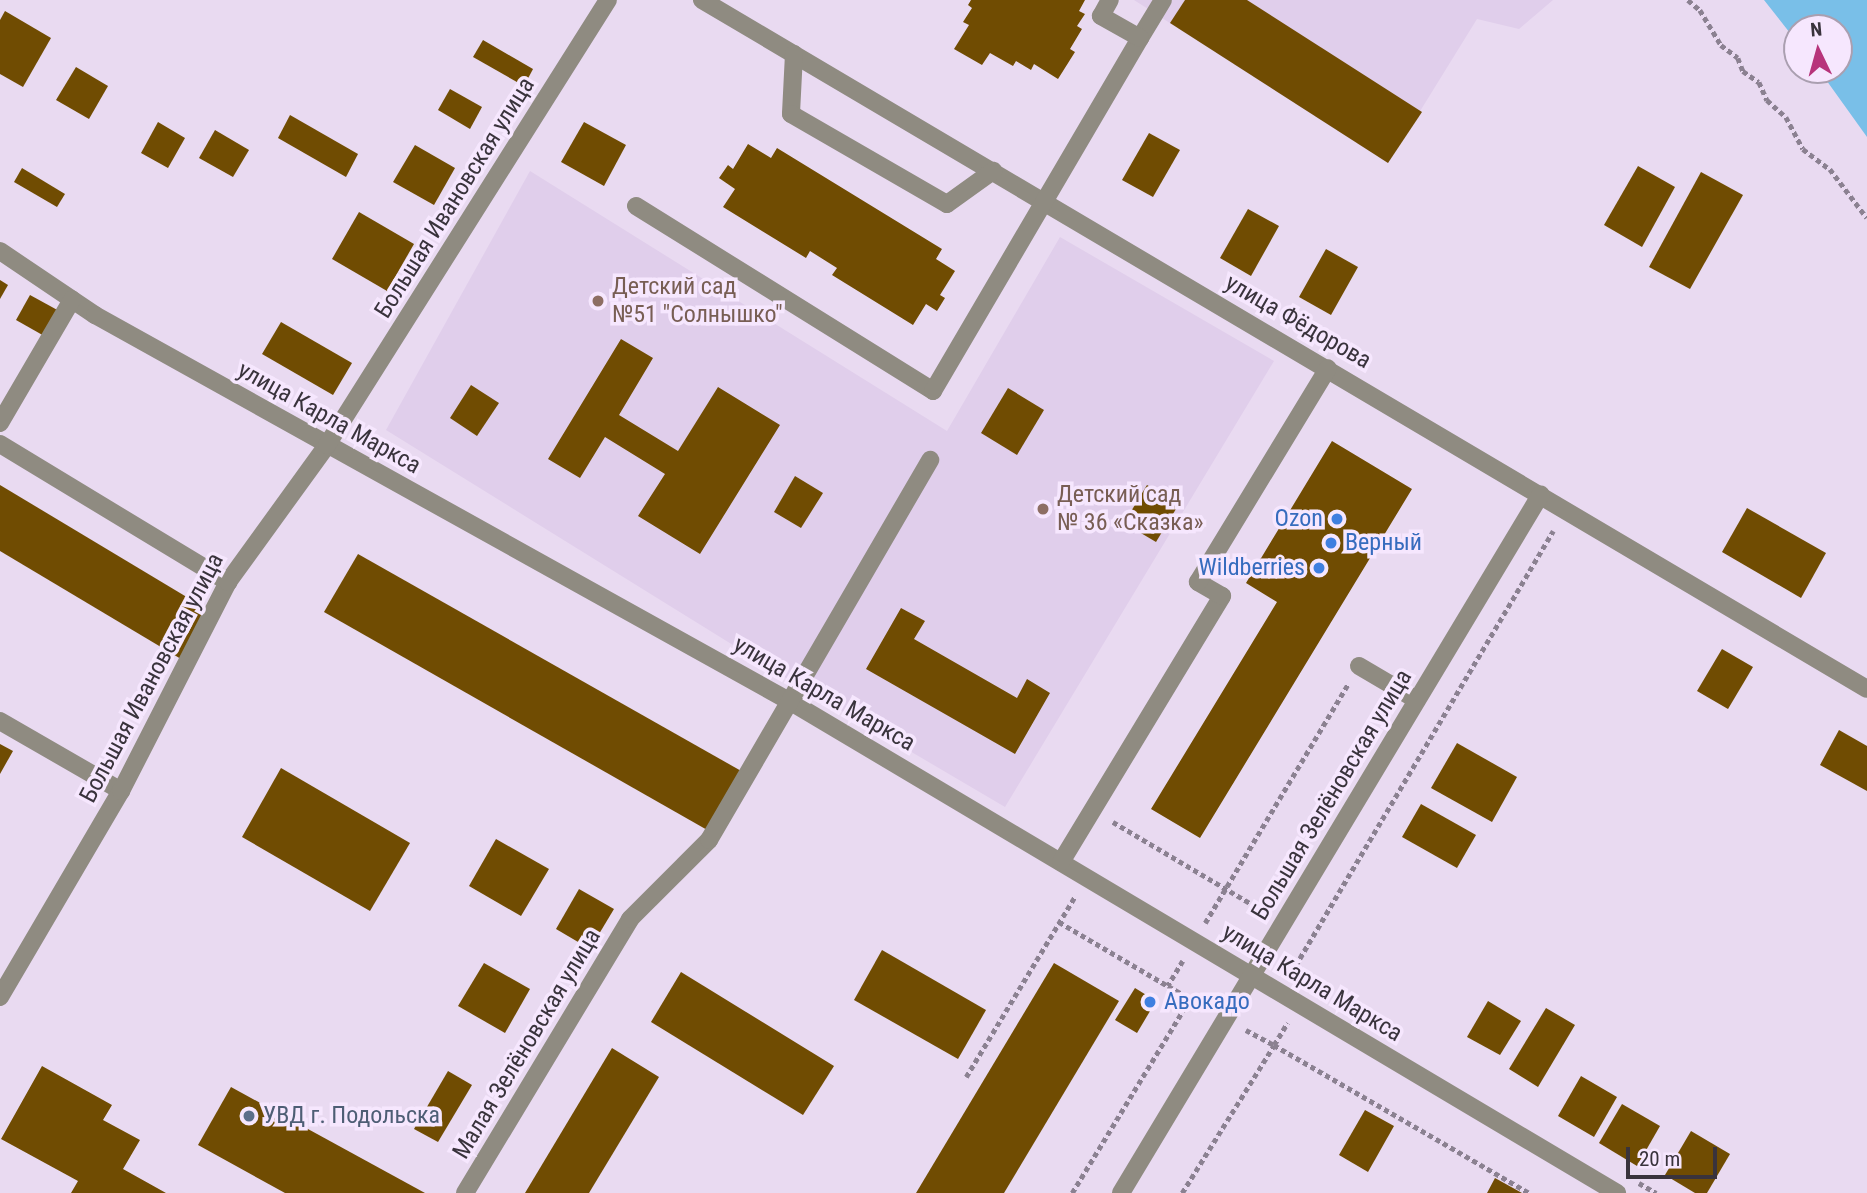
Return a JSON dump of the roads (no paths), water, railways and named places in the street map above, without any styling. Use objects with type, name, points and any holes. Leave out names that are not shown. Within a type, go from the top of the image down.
[{"type":"street","name":"Большая Ивановская улица","points":[[0,998],[121,790],[228,582],[327,445],[608,0]]},
{"type":"street","name":"улица Фёдорова","points":[[702,0],[1867,689]]},
{"type":"street","points":[[1111,0],[1101,16],[1140,38]]},
{"type":"street","points":[[636,206],[933,391],[1042,200],[1163,0]]},
{"type":"street","points":[[794,54],[791,114],[947,204],[993,171]]},
{"type":"street","name":"улица Карла Маркса","points":[[0,251],[72,300],[327,445],[791,702],[1617,1193]]},
{"type":"street","points":[[0,423],[72,300]]},
{"type":"street","points":[[1061,862],[1222,596],[1198,582],[1328,368]]},
{"type":"street","points":[[0,444],[228,582]]},
{"type":"street","name":"Малая Зелёновская улица","points":[[466,1193],[630,919],[709,840],[930,460]]},
{"type":"street","name":"Большая Зелёновская улица","points":[[1121,1193],[1541,494]]},
{"type":"street","points":[[1359,666],[1417,700]]},
{"type":"street","points":[[0,721],[121,790]]},
{"type":"water","points":[[1764,0],[1867,0],[1867,137],[1829,84],[1853,84],[1853,14],[1783,14],[1783,24]]},
{"type":"place","name":"Детский сад №51 \"Солнышко\"","points":[[598,301]]},
{"type":"place","name":"Детский сад № 36 «Сказка»","points":[[1043,509]]},
{"type":"place","name":"Ozon","points":[[1337,519]]},
{"type":"place","name":"Верный","points":[[1331,543]]},
{"type":"place","name":"Wildberries","points":[[1319,568]]},
{"type":"place","name":"Авокадо","points":[[1150,1002]]},
{"type":"place","name":"УВД г. Подольска","points":[[249,1116]]}]
